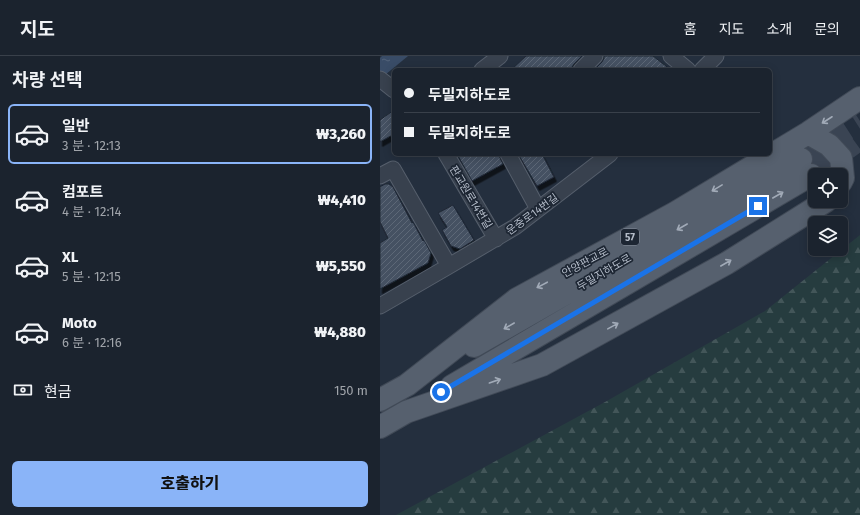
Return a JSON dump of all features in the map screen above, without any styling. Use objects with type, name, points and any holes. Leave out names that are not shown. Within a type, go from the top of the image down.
[{"type":"main road","name":"안양판교로","points":[[772,154],[860,98]]},
{"type":"main road","points":[[808,132],[829,145],[841,158],[842,168]]},
{"type":"main road","name":"안양판교로","points":[[380,400],[407,385],[517,299],[675,213],[769,156]]},
{"type":"main road","name":"두밀지하도로","points":[[406,412],[476,372],[806,167],[407,385]]},
{"type":"main road","points":[[848,185],[860,176]]},
{"type":"main road","name":"57","points":[[380,427],[406,412],[542,365],[727,263],[815,208]]},
{"type":"street","points":[[485,68],[500,56]]},
{"type":"street","points":[[583,68],[595,56]]},
{"type":"street","points":[[671,56],[686,68]]},
{"type":"street","points":[[704,68],[716,56]]},
{"type":"street","points":[[380,79],[392,88]]},
{"type":"street","name":"판교원로14번길","points":[[447,156],[496,239]]},
{"type":"street","points":[[509,156],[538,209]]},
{"type":"street","name":"운중로14번길","points":[[380,306],[515,227],[607,156]]},
{"type":"street","points":[[380,176],[393,169],[449,266]]},
{"type":"green space","points":[[860,235],[860,515],[396,515],[605,402],[765,311],[834,256],[848,256],[848,245]]},
{"type":"water","points":[[382,56],[408,56],[380,79],[380,58]]},
{"type":"building","points":[[526,56],[582,56],[572,68],[513,68]]},
{"type":"building","points":[[604,56],[653,56],[668,68],[596,68],[604,59]]},
{"type":"building","points":[[392,111],[392,135],[380,142],[380,120]]},
{"type":"building","points":[[458,156],[500,156],[503,164],[472,181]]},
{"type":"building","points":[[519,156],[543,156],[554,177],[537,186]]},
{"type":"building","points":[[385,184],[389,184],[393,187],[412,223],[413,222],[431,253],[428,263],[380,289],[380,243],[388,238],[380,222],[380,187]]},
{"type":"building","points":[[453,205],[474,240],[460,249],[451,246],[442,230],[447,227],[438,213]]},
{"type":"tunnel","points":[[801,159],[860,121]]},
{"type":"tunnel","points":[[821,168],[860,139]]},
{"type":"route","points":[[441,392],[758,206]]}]
